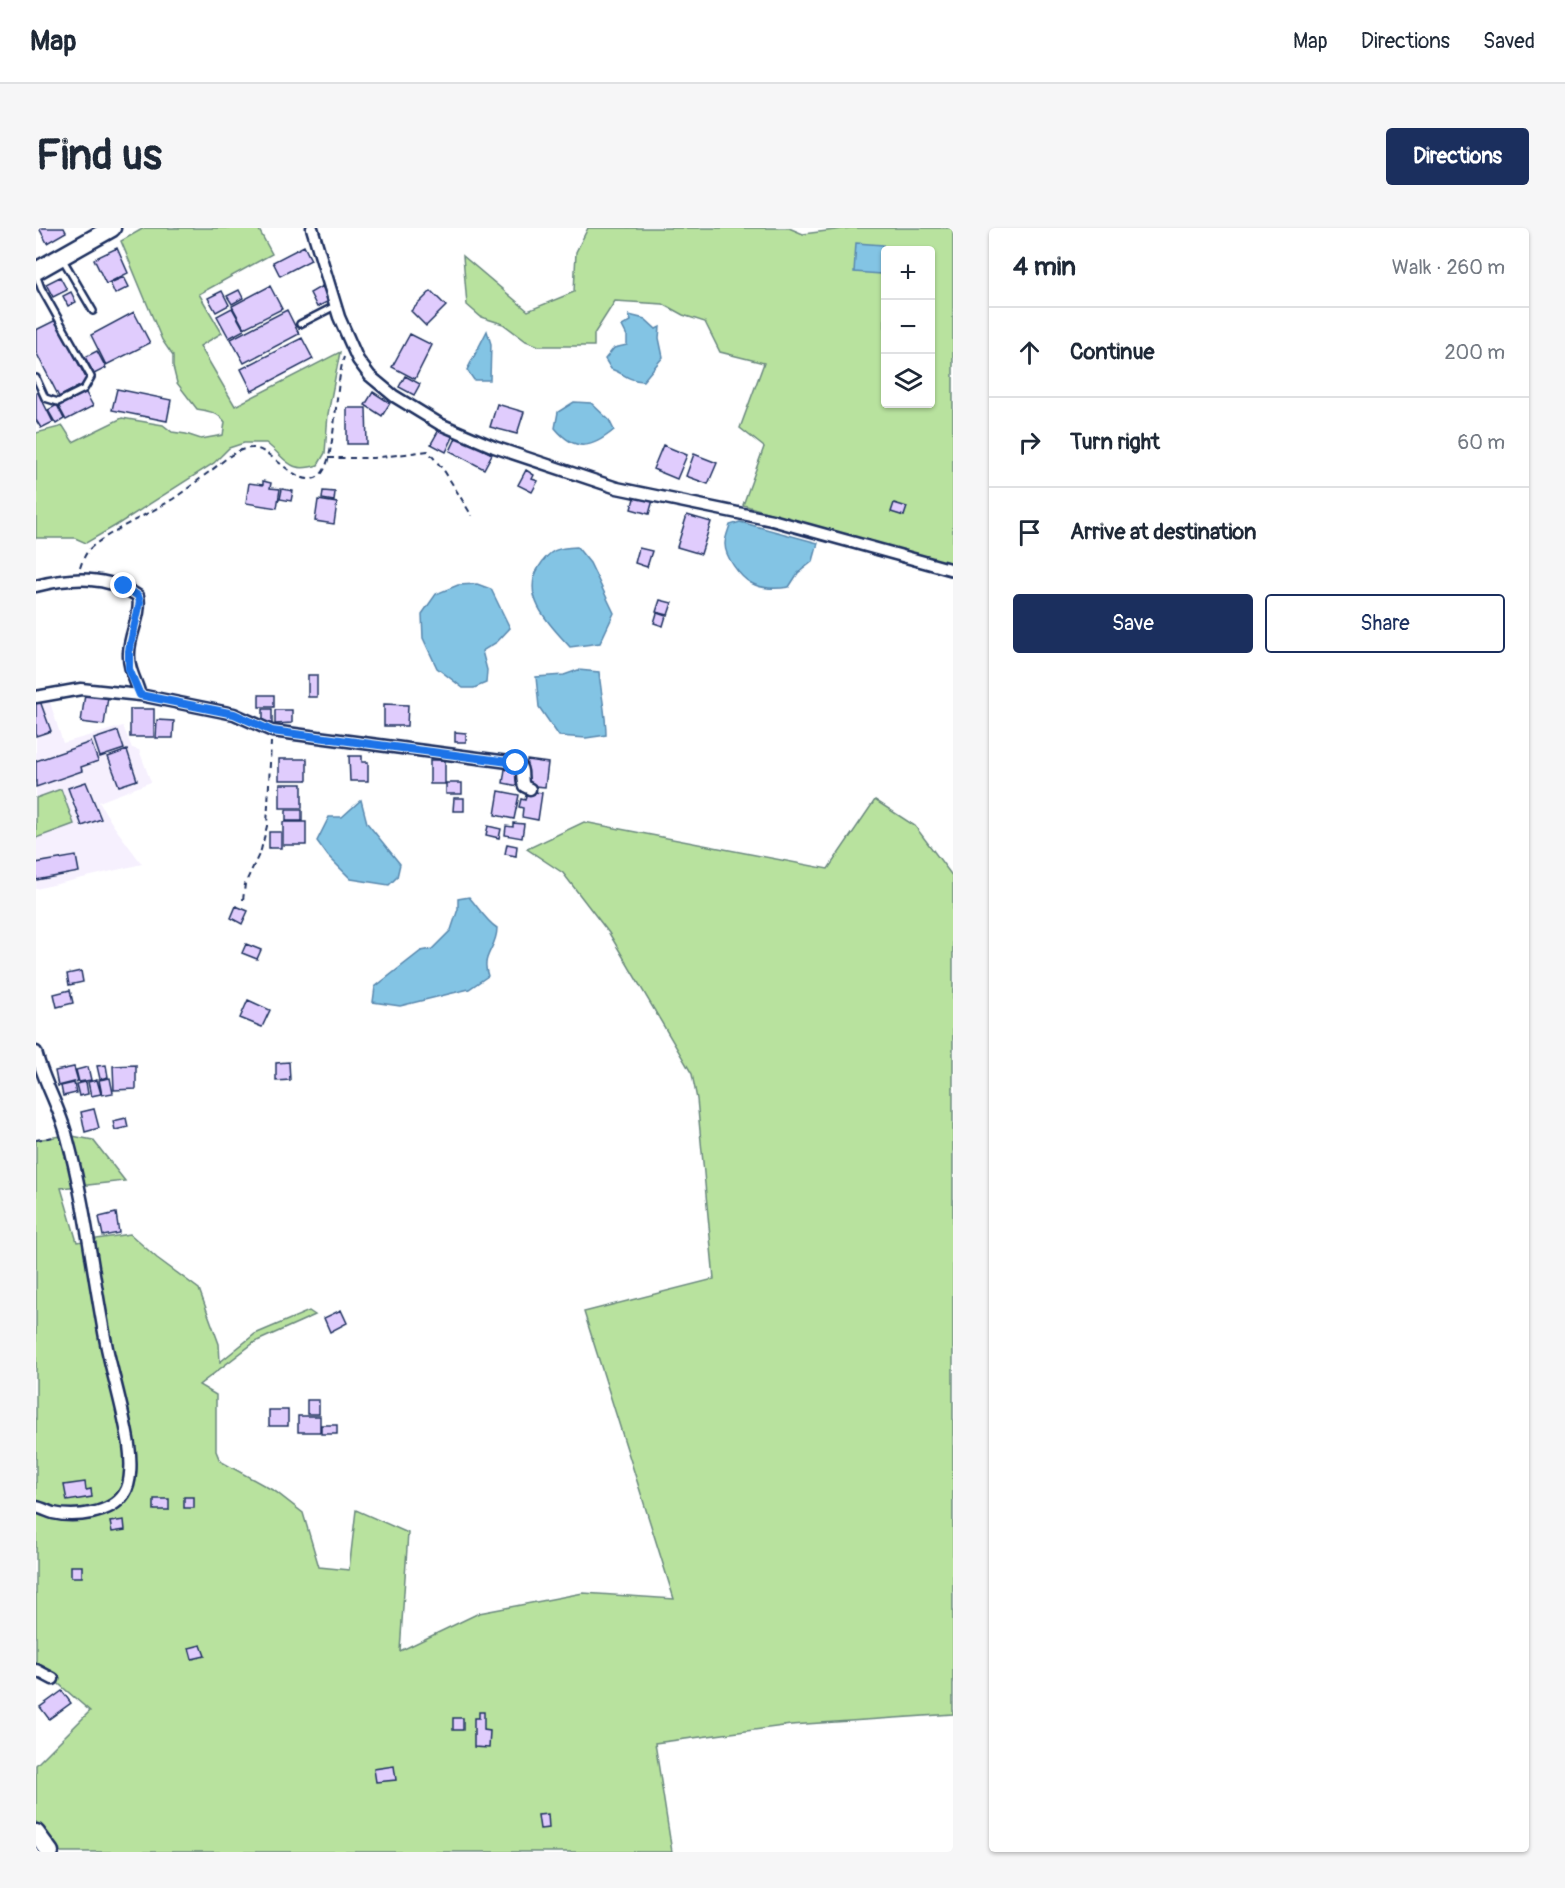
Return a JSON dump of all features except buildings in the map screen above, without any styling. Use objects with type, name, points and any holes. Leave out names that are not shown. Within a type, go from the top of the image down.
[{"type":"main road","points":[[36,273],[112,228]]},
{"type":"main road","points":[[36,1833],[50,1852]]},
{"type":"street","points":[[312,228],[335,306],[358,360],[370,376],[394,396],[440,424],[494,447],[617,488],[772,520],[953,570]]},
{"type":"street","points":[[36,586],[61,580],[93,580],[124,586],[138,596],[139,608],[129,651],[129,669],[140,695]]},
{"type":"street","points":[[36,697],[81,689],[140,695],[234,714],[272,731],[516,763],[524,772],[524,786],[530,789]]},
{"type":"street","points":[[36,1052],[41,1071],[67,1134],[78,1182],[107,1348],[130,1447],[126,1492],[108,1509],[61,1514],[36,1507]]},
{"type":"street","points":[[36,1670],[53,1679]]},
{"type":"lane","points":[[61,257],[93,311]]},
{"type":"lane","points":[[36,273],[40,288],[91,377],[84,389],[58,402],[45,398],[36,378]]},
{"type":"lane","points":[[300,324],[335,306]]},
{"type":"path","points":[[76,580],[82,559],[93,546],[174,499],[236,452],[258,448],[264,450],[291,474],[305,478],[316,477],[322,473],[328,458],[341,364],[349,343]]},
{"type":"path","points":[[328,458],[373,458],[428,451],[445,472],[472,516]]},
{"type":"path","points":[[243,900],[245,884],[261,850],[267,826],[272,731]]},
{"type":"path","points":[[36,1140],[67,1134]]},
{"type":"shaded area","points":[[48,696],[63,743],[123,726],[132,748],[139,750],[151,782],[99,802],[142,864],[36,889],[36,699]]},
{"type":"green space","points":[[144,228],[258,228],[272,254],[199,294],[222,333],[200,346],[235,406],[340,352],[328,414],[325,453],[318,465],[301,468],[289,464],[266,443],[244,443],[229,448],[214,463],[86,543],[75,538],[36,538],[36,433],[63,426],[73,442],[122,418],[163,425],[172,432],[201,439],[223,435],[225,422],[212,412],[197,409],[177,383],[173,356],[162,340],[121,241]]},
{"type":"green space","points":[[588,228],[789,228],[803,234],[851,228],[953,228],[953,566],[743,505],[764,447],[740,428],[764,363],[720,352],[705,322],[683,315],[663,304],[615,301],[594,334],[594,346],[539,346],[526,341],[503,324],[481,317],[467,305],[463,256],[528,311],[574,292],[576,252]]},
{"type":"green space","points":[[61,789],[74,824],[36,838],[36,798]]},
{"type":"green space","points":[[875,800],[915,826],[953,877],[953,1714],[791,1725],[655,1743],[672,1852],[48,1852],[36,1836],[36,1765],[90,1711],[53,1679],[36,1672],[36,1140],[67,1135],[93,1140],[125,1181],[61,1188],[77,1242],[130,1234],[157,1258],[199,1289],[219,1344],[220,1362],[255,1334],[309,1311],[315,1315],[255,1342],[199,1385],[216,1395],[216,1451],[220,1461],[276,1492],[303,1513],[319,1567],[349,1570],[356,1510],[408,1533],[400,1651],[479,1613],[583,1593],[674,1599],[584,1312],[714,1279],[697,1099],[692,1074],[609,933],[563,873],[527,849],[584,822],[828,869]]},
{"type":"water","points":[[856,243],[883,245],[881,246],[881,274],[854,272]]},
{"type":"water","points":[[629,315],[645,319],[656,329],[660,327],[659,338],[663,357],[643,381],[629,378],[611,369],[605,359],[614,348],[627,345],[627,336],[622,326],[631,321]]},
{"type":"water","points":[[487,331],[491,344],[490,380],[474,380],[467,370]]},
{"type":"water","points":[[574,402],[591,403],[609,420],[614,430],[590,444],[576,444],[569,441],[555,428],[558,412]]},
{"type":"water","points":[[740,522],[818,543],[813,561],[798,573],[789,587],[770,588],[751,583],[734,566],[725,544],[730,525]]},
{"type":"water","points":[[577,547],[590,563],[614,613],[600,643],[570,647],[540,610],[533,589],[534,578],[547,556],[559,549]]},
{"type":"water","points":[[477,584],[491,589],[510,628],[497,642],[482,651],[487,670],[486,683],[474,688],[463,688],[437,668],[423,638],[422,614],[436,594],[458,585]]},
{"type":"water","points":[[578,670],[599,672],[606,735],[586,738],[559,736],[539,707],[536,677],[564,675]]},
{"type":"water","points":[[361,800],[367,823],[400,864],[397,877],[389,885],[351,879],[328,856],[317,841],[329,817],[342,817]]},
{"type":"water","points":[[469,897],[497,928],[487,957],[488,976],[469,989],[400,1006],[373,1002],[375,987],[421,951],[432,949],[451,930],[458,909],[458,899]]},
{"type":"route","points":[[124,586],[138,596],[140,602],[129,651],[129,669],[140,695],[234,714],[272,731],[516,763]]}]
